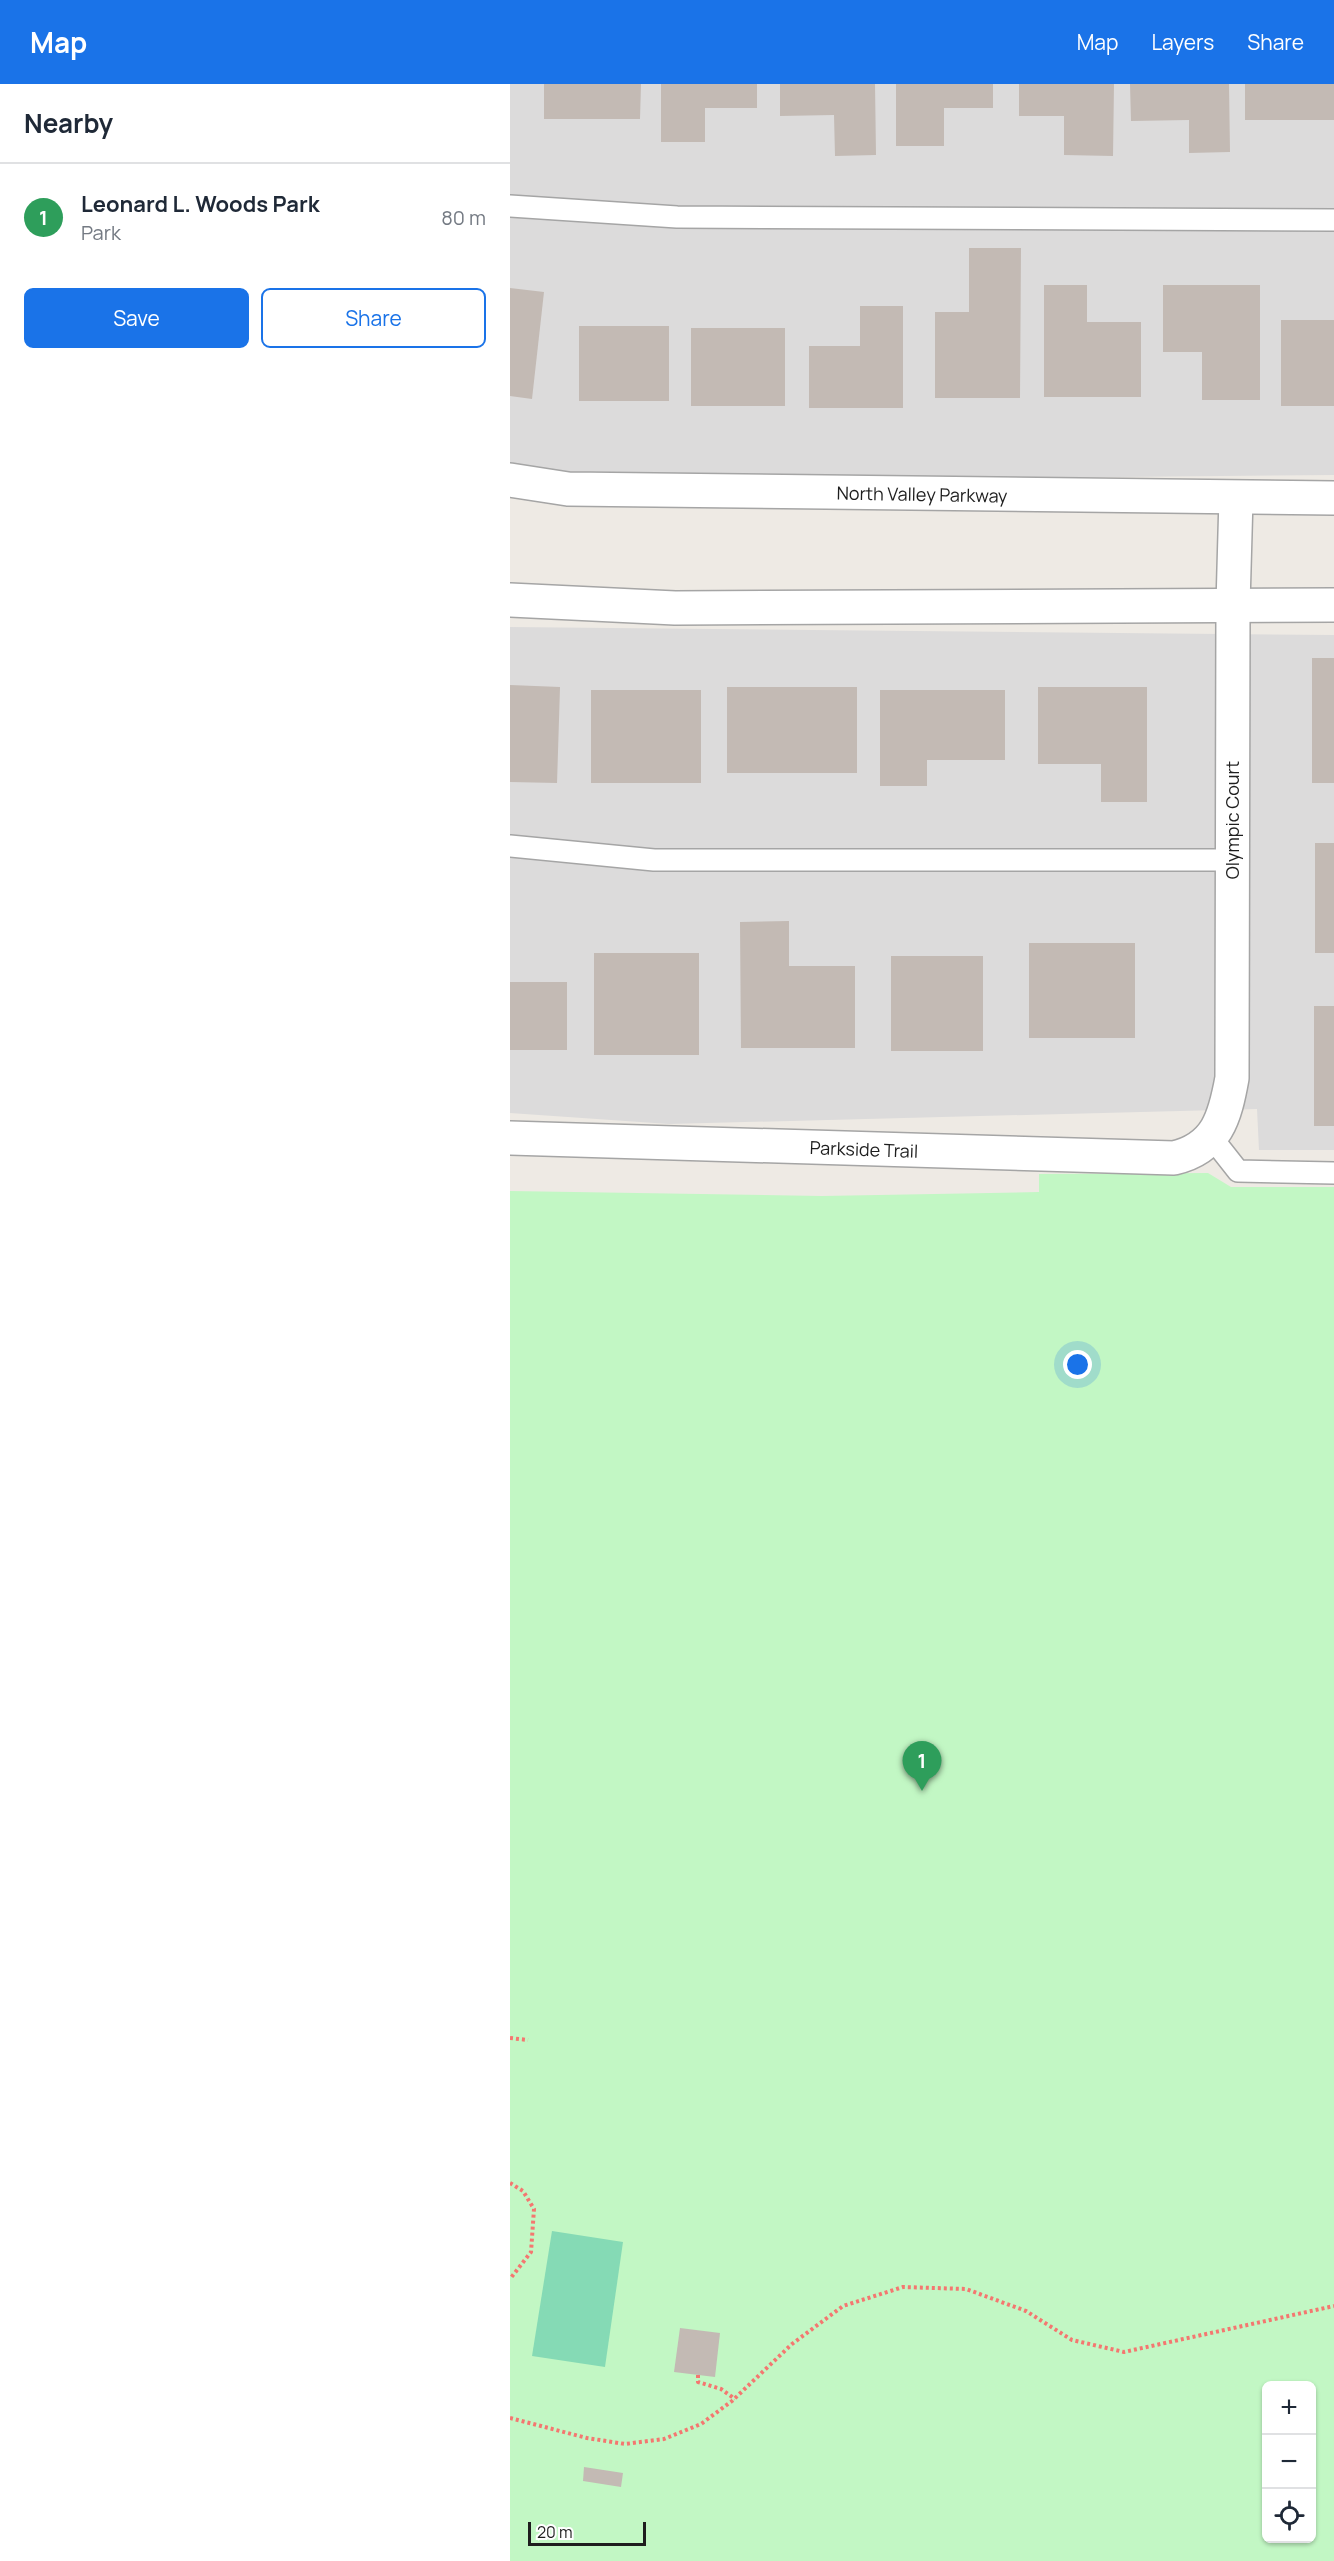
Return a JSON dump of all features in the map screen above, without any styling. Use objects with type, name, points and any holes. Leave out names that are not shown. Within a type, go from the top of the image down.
[{"type":"street","name":"North Valley Parkway","points":[[510,480],[568,489],[1334,498]]},
{"type":"street","name":"Olympic Court","points":[[1212,1138],[1227,1110],[1232,1078],[1233,604],[1236,498]]},
{"type":"street","points":[[510,600],[675,608],[1334,605]]},
{"type":"street","name":"Parkside Trail","points":[[510,1138],[1174,1158],[1188,1155],[1212,1138]]},
{"type":"lane","points":[[510,206],[677,216],[1334,219]]},
{"type":"lane","points":[[510,846],[654,860],[1232,860]]},
{"type":"lane","points":[[1212,1138],[1238,1171],[1334,1173]]},
{"type":"path","points":[[510,2038],[528,2040]]},
{"type":"path","points":[[510,2183],[523,2191],[534,2209],[531,2252],[510,2279]]},
{"type":"path","points":[[510,2418],[587,2438],[625,2444],[664,2439],[701,2424],[735,2399],[792,2344],[843,2306],[903,2287],[966,2289],[1026,2311],[1072,2340],[1124,2352],[1334,2306]]},
{"type":"path","points":[[698,2375],[698,2382],[722,2389],[735,2399]]},
{"type":"shaded area","points":[[510,84],[1334,84],[1334,475],[714,481],[563,476],[510,468]]},
{"type":"shaded area","points":[[510,627],[1334,635],[1334,1150],[1259,1150],[1257,1109],[669,1124],[510,1113]]},
{"type":"green space","points":[[1208,1173],[1231,1187],[1334,1187],[1334,2561],[510,2561],[510,1191],[822,1196],[1039,1192],[1039,1174]]},
{"type":"green space","points":[[552,2231],[623,2242],[605,2367],[532,2356]]},
{"type":"building","points":[[544,84],[641,84],[640,119],[544,119]]},
{"type":"building","points":[[661,84],[757,84],[757,108],[705,108],[705,142],[661,142]]},
{"type":"building","points":[[780,84],[875,84],[876,155],[835,156],[834,115],[780,116]]},
{"type":"building","points":[[896,84],[993,84],[993,108],[944,108],[944,146],[896,146]]},
{"type":"building","points":[[1019,84],[1114,84],[1113,156],[1064,155],[1064,116],[1019,116]]},
{"type":"building","points":[[1130,84],[1229,84],[1230,152],[1189,153],[1189,120],[1131,121]]},
{"type":"building","points":[[1245,84],[1334,84],[1334,120],[1245,120]]},
{"type":"building","points":[[969,248],[1021,248],[1020,398],[935,398],[935,312],[969,312]]},
{"type":"building","points":[[1044,285],[1087,285],[1087,322],[1141,322],[1141,397],[1044,397]]},
{"type":"building","points":[[1163,285],[1260,285],[1260,400],[1202,400],[1202,352],[1163,352]]},
{"type":"building","points":[[510,288],[544,292],[532,399],[510,396]]},
{"type":"building","points":[[860,306],[903,306],[903,408],[809,408],[809,346],[860,346]]},
{"type":"building","points":[[1281,320],[1334,320],[1334,406],[1281,406]]},
{"type":"building","points":[[579,326],[669,326],[669,401],[579,401]]},
{"type":"building","points":[[691,328],[785,328],[785,406],[691,406]]},
{"type":"building","points":[[1312,658],[1334,658],[1334,783],[1312,783]]},
{"type":"building","points":[[510,685],[560,687],[557,783],[510,782]]},
{"type":"building","points":[[727,687],[857,687],[857,773],[727,773]]},
{"type":"building","points":[[1038,687],[1147,687],[1147,802],[1101,802],[1101,764],[1038,764]]},
{"type":"building","points":[[591,690],[701,690],[701,783],[591,783]]},
{"type":"building","points":[[880,690],[1005,690],[1005,760],[927,760],[927,786],[880,786]]},
{"type":"building","points":[[1315,843],[1334,843],[1334,953],[1315,953]]},
{"type":"building","points":[[789,921],[789,966],[855,966],[855,1048],[741,1048],[740,922]]},
{"type":"building","points":[[1029,943],[1135,943],[1135,1038],[1029,1038]]},
{"type":"building","points":[[594,953],[699,953],[699,1055],[594,1055]]},
{"type":"building","points":[[891,956],[983,956],[983,1051],[891,1051]]},
{"type":"building","points":[[510,982],[567,982],[567,1050],[510,1050]]},
{"type":"building","points":[[1314,1006],[1334,1006],[1334,1126],[1314,1126]]},
{"type":"building","points":[[680,2328],[720,2333],[715,2377],[674,2372]]},
{"type":"building","points":[[584,2467],[623,2473],[621,2487],[583,2481]]},
{"type":"place","name":"Leonard L. Woods Park","points":[[922,1791]]}]
